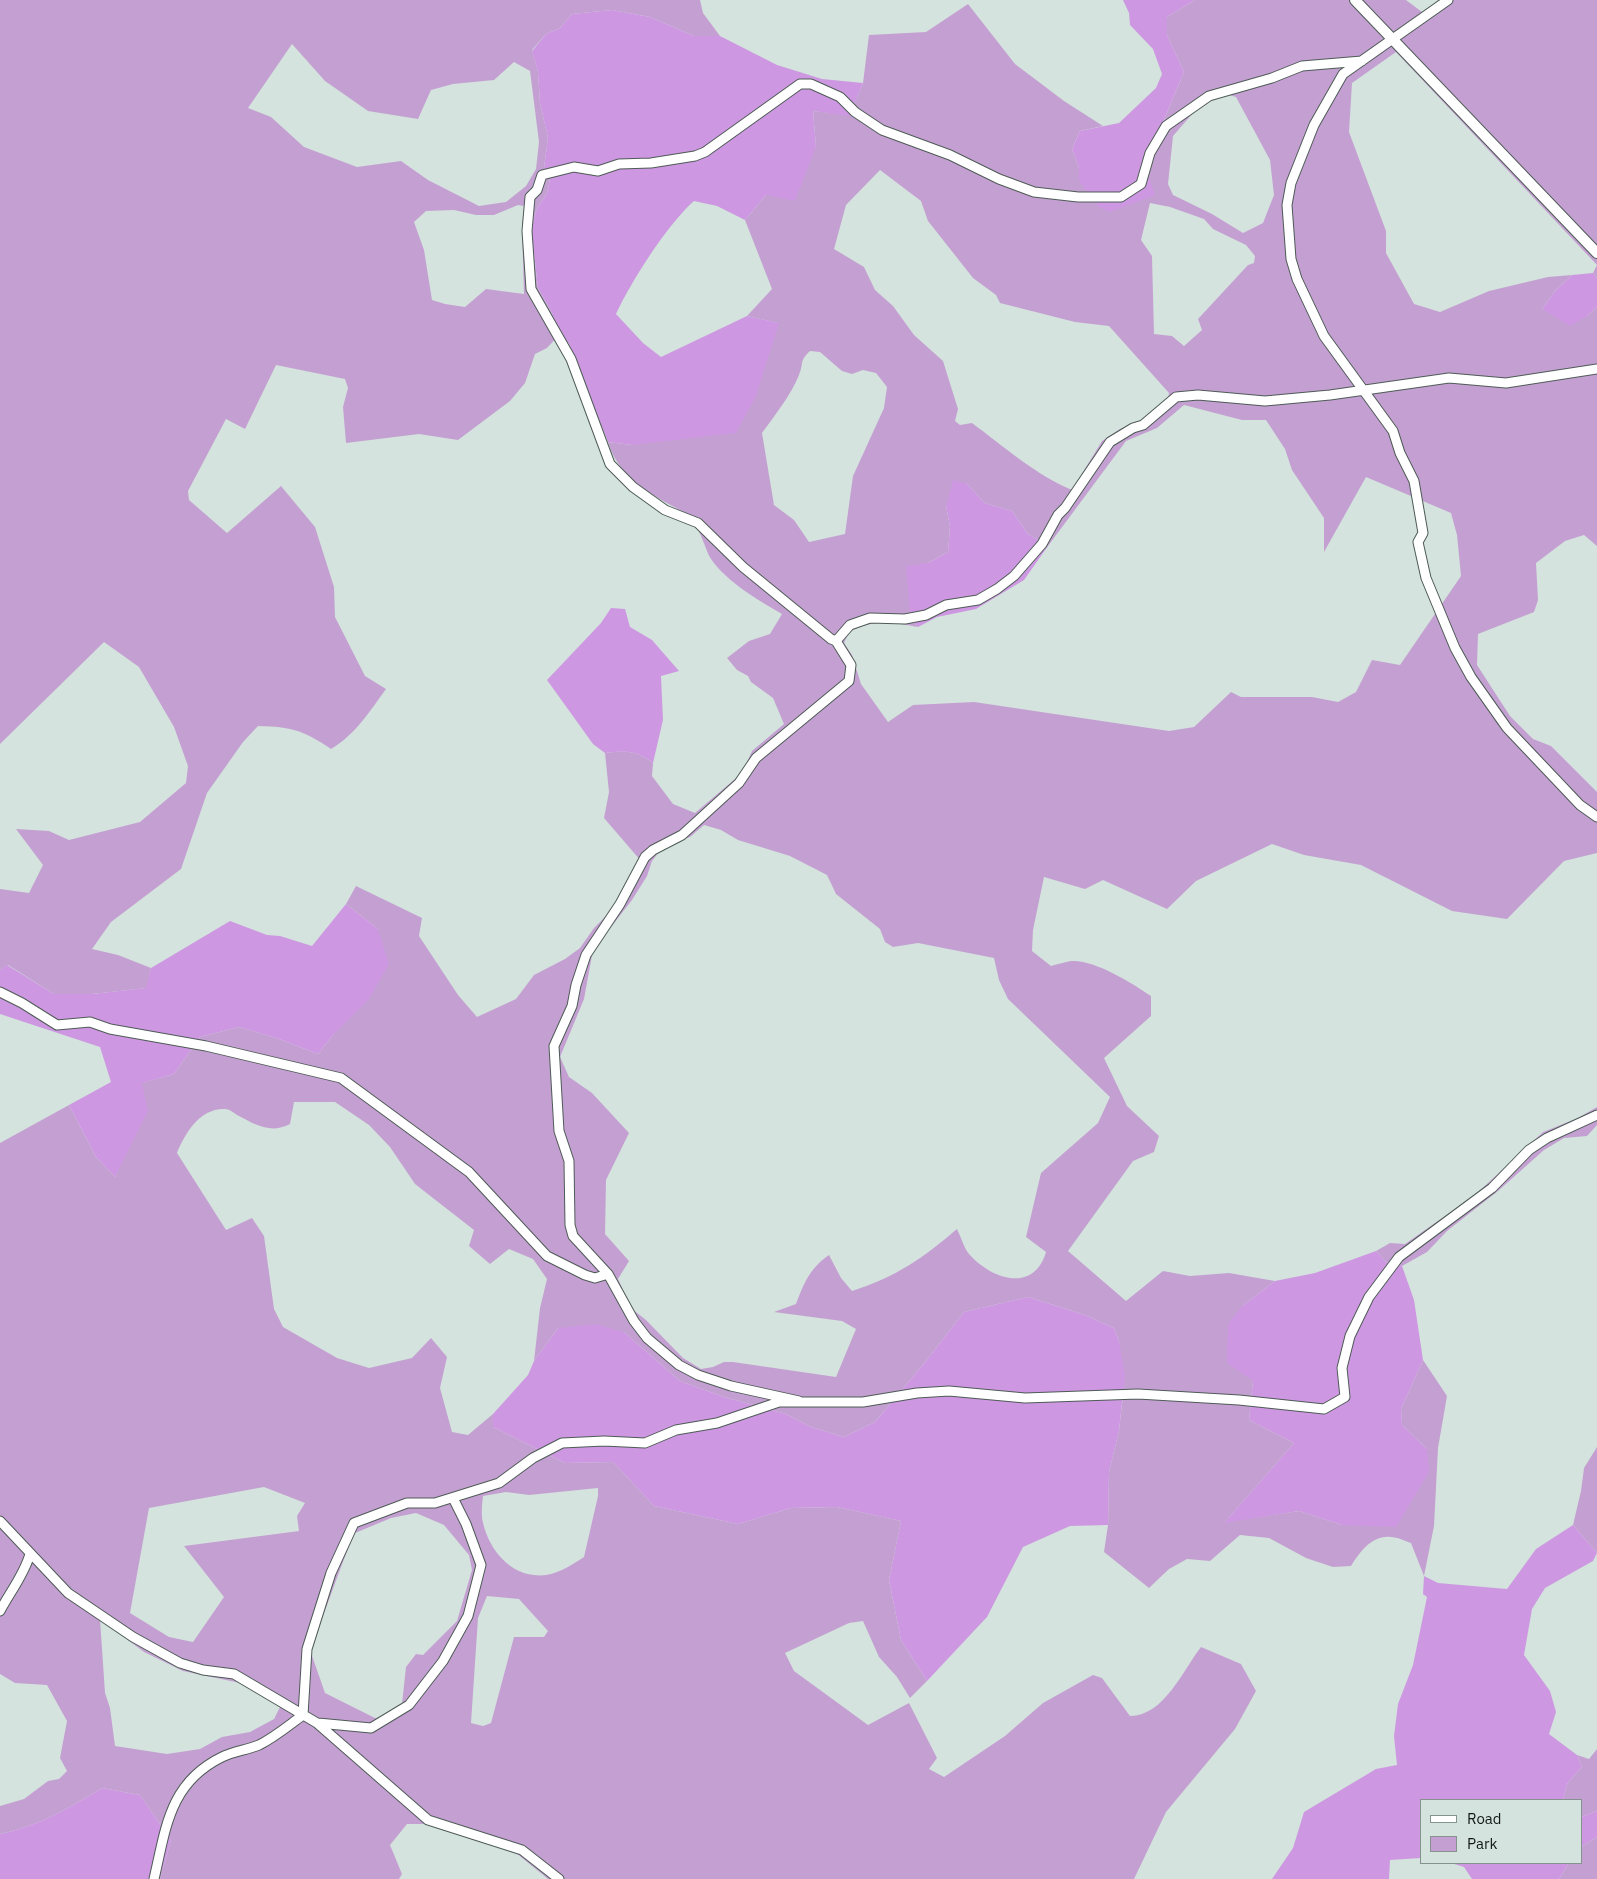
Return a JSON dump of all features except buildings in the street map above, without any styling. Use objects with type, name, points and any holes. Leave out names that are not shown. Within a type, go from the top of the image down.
[{"type":"street","points":[[1355,0],[1395,39],[1597,254]]},
{"type":"street","points":[[1448,0],[1343,74],[1314,125],[1291,183],[1287,205],[1291,258],[1297,279],[1324,336],[1393,431],[1400,452],[1414,481],[1423,533],[1418,542],[1426,578],[1455,648],[1471,677],[1507,728],[1580,804],[1597,817]]},
{"type":"street","points":[[799,1401],[732,1386],[698,1375],[679,1365],[647,1338],[634,1321],[608,1274],[573,1236],[570,1225],[570,1161],[558,1130],[554,1046],[572,1006],[576,985],[586,955],[620,904],[645,857],[653,850],[682,835],[739,783],[756,758],[849,681],[851,665],[836,640],[831,639],[743,567],[698,523],[665,510],[632,487],[610,464],[571,359],[531,289],[526,231],[530,197],[537,190],[542,175],[574,167],[598,171],[619,164],[651,163],[695,156],[705,152],[800,84],[811,84],[840,97],[855,112],[882,130],[950,155],[999,179],[1034,192],[1078,197],[1121,197],[1141,184],[1150,153],[1166,126],[1209,96],[1272,78],[1302,66],[1362,61]]},
{"type":"street","points":[[836,640],[850,625],[870,618],[905,620],[926,615],[946,605],[978,600],[997,589],[1014,576],[1042,544],[1058,515],[1065,508],[1110,442],[1133,428],[1143,425],[1176,397],[1198,395],[1265,401],[1449,378],[1506,383],[1597,369]]},
{"type":"street","points":[[0,992],[22,1002],[57,1025],[90,1022],[110,1029],[206,1046],[341,1078],[469,1172],[548,1256],[585,1275],[595,1278],[608,1274]]},
{"type":"street","points":[[154,1879],[166,1828],[174,1804],[188,1780],[223,1756],[259,1745],[281,1732],[303,1714],[307,1649],[331,1573],[354,1523],[407,1503],[435,1503],[499,1483],[533,1458],[562,1444],[604,1441],[645,1443],[676,1430],[717,1423],[779,1402],[863,1402],[917,1393],[949,1391],[1025,1398],[1138,1394],[1239,1400],[1324,1409],[1345,1397],[1342,1368],[1350,1336],[1368,1297],[1398,1257],[1492,1188],[1529,1150],[1547,1138],[1597,1115]]},
{"type":"street","points":[[317,1723],[370,1728],[408,1705],[442,1661],[468,1616],[481,1565],[466,1524],[452,1498]]},
{"type":"street","points":[[0,1521],[68,1593],[133,1637],[180,1663],[203,1670],[234,1674],[317,1723],[428,1820],[522,1850],[559,1879]]},
{"type":"street","points":[[0,1611],[12,1588],[26,1570],[30,1554]]},
{"type":"green space","points":[[0,0],[700,0],[703,13],[720,36],[694,36],[650,17],[612,10],[572,14],[560,28],[546,34],[532,50],[538,72],[540,103],[548,138],[544,168],[550,179],[547,193],[538,207],[531,226],[538,288],[550,309],[560,334],[547,348],[535,354],[525,383],[510,401],[458,440],[419,434],[346,443],[343,407],[348,388],[345,379],[276,365],[245,429],[226,419],[188,491],[189,500],[227,533],[281,486],[315,527],[334,587],[335,617],[365,676],[386,689],[355,730],[331,749],[305,734],[270,726],[258,726],[243,742],[207,793],[181,869],[111,922],[92,949],[118,955],[151,968],[147,988],[92,994],[54,994],[8,965],[0,970],[0,889],[29,893],[43,865],[16,829],[49,831],[69,840],[140,822],[186,783],[188,766],[174,727],[139,667],[104,642],[0,744]],"holes":[[[292,44],[325,81],[368,111],[418,119],[431,90],[453,84],[494,80],[514,62],[530,71],[539,142],[536,169],[526,186],[506,202],[479,206],[428,180],[401,161],[357,167],[304,147],[271,117],[248,108]],[[518,205],[524,206],[522,226],[524,294],[486,289],[465,307],[432,300],[424,250],[414,222],[426,211],[454,210],[476,215],[494,215]]]},
{"type":"green space","points":[[1195,0],[1406,0],[1422,12],[1440,0],[1597,0],[1597,265],[1396,52],[1352,83],[1349,132],[1386,231],[1386,253],[1414,304],[1440,312],[1489,291],[1548,277],[1572,275],[1555,291],[1542,309],[1587,316],[1597,307],[1597,546],[1584,535],[1565,541],[1536,563],[1538,600],[1534,612],[1478,634],[1477,665],[1510,716],[1533,739],[1551,746],[1597,792],[1597,853],[1564,861],[1507,919],[1452,911],[1361,865],[1304,855],[1272,844],[1196,881],[1167,909],[1103,880],[1085,889],[1044,877],[1033,930],[1032,951],[1051,966],[1071,961],[1091,964],[1113,973],[1151,996],[1151,1016],[1104,1058],[1127,1106],[1159,1136],[1154,1152],[1133,1161],[1068,1251],[1126,1301],[1163,1271],[1190,1276],[1229,1273],[1275,1281],[1242,1306],[1253,1381],[1249,1420],[1294,1443],[1225,1522],[1299,1511],[1342,1525],[1427,1449],[1402,1425],[1401,1409],[1423,1360],[1447,1396],[1438,1448],[1434,1526],[1424,1576],[1411,1543],[1396,1538],[1384,1537],[1367,1545],[1351,1566],[1333,1567],[1306,1558],[1269,1538],[1240,1535],[1210,1561],[1187,1559],[1169,1569],[1149,1588],[1104,1552],[1108,1525],[1109,1472],[1119,1431],[1123,1395],[1119,1341],[1114,1328],[1085,1315],[1028,1297],[964,1312],[875,1422],[844,1437],[811,1427],[786,1414],[724,1397],[680,1381],[624,1332],[558,1328],[534,1361],[540,1308],[547,1279],[533,1259],[509,1249],[490,1264],[469,1246],[474,1230],[415,1184],[390,1147],[369,1125],[335,1102],[294,1102],[290,1124],[276,1128],[258,1125],[227,1109],[216,1110],[201,1117],[195,1123],[184,1138],[177,1153],[226,1230],[252,1218],[264,1236],[274,1309],[283,1327],[337,1358],[369,1368],[412,1358],[431,1338],[447,1357],[440,1388],[452,1432],[468,1435],[493,1414],[493,1427],[565,1463],[613,1462],[654,1506],[738,1524],[791,1508],[837,1507],[901,1521],[889,1580],[901,1640],[927,1681],[910,1698],[897,1677],[879,1657],[863,1621],[849,1623],[785,1653],[794,1671],[868,1725],[909,1703],[937,1758],[929,1769],[944,1777],[1005,1736],[1043,1703],[1093,1675],[1102,1678],[1130,1716],[1142,1714],[1163,1700],[1172,1690],[1201,1647],[1241,1664],[1256,1691],[1235,1729],[1166,1812],[1134,1879],[548,1879],[516,1853],[427,1824],[407,1824],[390,1845],[402,1874],[399,1879],[160,1879],[171,1840],[140,1795],[102,1788],[41,1821],[0,1834],[0,1806],[24,1799],[48,1781],[59,1779],[67,1771],[60,1758],[67,1721],[47,1685],[15,1683],[0,1674],[0,1143],[69,1105],[96,1157],[115,1177],[127,1150],[141,1083],[174,1074],[200,1037],[239,1027],[279,1039],[318,1054],[334,1034],[378,929],[346,904],[356,886],[422,918],[419,936],[458,995],[477,1017],[516,999],[534,975],[565,959],[580,948],[594,928],[615,907],[641,861],[604,818],[609,792],[605,753],[630,752],[642,756],[653,763],[652,776],[673,804],[695,813],[742,773],[752,751],[784,724],[773,698],[751,682],[748,676],[737,670],[727,658],[749,641],[770,634],[782,614],[744,590],[725,575],[709,555],[696,527],[697,519],[644,489],[632,479],[622,469],[608,442],[632,445],[778,323],[747,316],[772,289],[745,220],[766,195],[816,147],[813,111],[849,115],[863,83],[869,35],[926,32],[968,4],[1015,64],[1064,101],[1103,126],[1080,131],[1072,149],[1079,168],[1079,181],[1145,165],[1184,72],[1167,35],[1167,17]],"holes":[[[1226,94],[1236,97],[1270,160],[1274,195],[1263,223],[1243,233],[1212,214],[1173,195],[1168,184],[1173,136],[1200,105]],[[880,170],[921,201],[928,221],[973,278],[996,295],[1000,303],[1075,322],[1109,326],[1169,393],[1168,399],[1143,421],[1120,429],[1102,441],[1072,490],[1033,468],[972,423],[960,425],[955,421],[958,409],[943,361],[914,335],[893,306],[875,290],[864,267],[834,249],[846,205]],[[1150,203],[1170,207],[1204,219],[1213,229],[1246,245],[1255,256],[1254,263],[1248,265],[1198,319],[1202,330],[1184,346],[1172,336],[1154,334],[1152,256],[1141,240]],[[810,351],[820,352],[842,371],[852,374],[863,370],[876,373],[887,387],[884,408],[853,476],[845,534],[809,542],[794,520],[774,505],[762,433],[792,390],[804,357]],[[1184,405],[1242,420],[1266,420],[1285,449],[1292,470],[1324,518],[1324,552],[1366,477],[1451,513],[1457,535],[1461,576],[1400,665],[1372,660],[1356,692],[1338,702],[1312,697],[1241,697],[1231,692],[1194,727],[1169,731],[974,702],[913,705],[888,722],[861,684],[852,655],[844,643],[849,632],[875,623],[918,627],[910,616],[928,563],[948,552],[950,527],[946,506],[967,484],[985,503],[1012,511],[1028,534],[1048,546],[1126,441],[1157,428]],[[704,825],[721,830],[738,840],[790,856],[827,875],[836,894],[880,929],[885,942],[893,947],[918,943],[994,958],[999,980],[1008,999],[1110,1097],[1098,1123],[1041,1173],[1026,1237],[1046,1252],[1040,1265],[1032,1273],[1022,1278],[1012,1278],[1000,1276],[989,1270],[969,1254],[957,1229],[908,1266],[868,1286],[852,1291],[841,1278],[829,1255],[808,1276],[796,1304],[774,1312],[842,1321],[856,1329],[836,1377],[733,1362],[724,1362],[713,1367],[701,1369],[683,1358],[646,1320],[632,1309],[618,1279],[629,1261],[605,1234],[606,1180],[629,1133],[592,1093],[569,1077],[560,1057],[584,999],[593,950],[632,900],[647,876],[652,861],[663,847],[690,837]],[[264,1487],[305,1503],[297,1516],[299,1531],[184,1546],[224,1597],[193,1642],[169,1637],[130,1613],[149,1508]],[[598,1488],[598,1496],[584,1557],[561,1570],[546,1575],[523,1573],[513,1568],[497,1553],[491,1544],[482,1520],[483,1496],[506,1492],[529,1495]],[[416,1513],[444,1525],[469,1555],[472,1570],[457,1621],[423,1655],[416,1654],[406,1667],[402,1704],[383,1717],[375,1718],[325,1693],[310,1650],[355,1533],[391,1518]],[[487,1596],[519,1599],[548,1631],[544,1637],[514,1637],[491,1723],[483,1726],[471,1723],[478,1618]],[[100,1619],[144,1652],[183,1671],[245,1684],[280,1707],[274,1719],[250,1732],[222,1737],[200,1749],[167,1754],[115,1746],[110,1708],[105,1693]]]},
{"type":"green space","points":[[1597,265],[1597,278],[1593,273]]},
{"type":"green space","points":[[1597,1107],[1597,1125],[1587,1136],[1564,1138],[1544,1150],[1498,1191],[1447,1231],[1427,1252],[1402,1266],[1386,1262],[1376,1251],[1390,1243],[1405,1244],[1475,1195],[1543,1132],[1578,1118]]},
{"type":"green space","points":[[1597,1447],[1597,1553],[1573,1525],[1584,1468]]},
{"type":"green space","points":[[1597,1749],[1597,1811],[1582,1817],[1582,1799],[1563,1799],[1567,1784],[1582,1767],[1577,1755],[1589,1759]]},
{"type":"green space","points":[[1597,1837],[1597,1879],[1559,1879],[1568,1864],[1582,1864],[1582,1846]]},
{"type":"shaded area","points":[[1123,0],[1195,0],[1167,17],[1167,35],[1184,72],[1145,165],[1155,195],[1110,212],[1099,207],[1079,181],[1079,168],[1072,149],[1080,131],[1119,123],[1156,88],[1162,74],[1153,49],[1130,25],[1129,13]]},
{"type":"shaded area","points":[[612,10],[650,17],[694,36],[720,36],[777,65],[822,79],[863,83],[849,116],[813,111],[816,147],[795,201],[766,195],[745,220],[717,206],[694,201],[662,238],[631,285],[616,314],[643,343],[661,357],[747,316],[779,323],[756,396],[736,433],[632,445],[608,442],[569,344],[560,334],[550,309],[538,288],[531,226],[538,207],[547,193],[550,179],[544,168],[548,138],[540,103],[538,72],[532,51],[546,34],[560,28],[572,14]]},
{"type":"shaded area","points":[[1593,273],[1597,278],[1597,307],[1587,316],[1570,326],[1542,309],[1555,291],[1572,275]]},
{"type":"shaded area","points":[[953,480],[967,484],[985,503],[1012,511],[1028,534],[1048,546],[1024,580],[976,609],[937,617],[918,627],[910,616],[906,566],[928,563],[948,552],[950,527],[946,506]]},
{"type":"shaded area","points":[[611,608],[625,609],[630,627],[652,640],[679,671],[661,676],[663,720],[653,763],[642,756],[630,752],[605,753],[593,744],[547,680],[601,623]]},
{"type":"shaded area","points":[[346,904],[378,929],[389,964],[369,999],[334,1034],[318,1054],[279,1039],[239,1027],[200,1037],[174,1074],[142,1083],[148,1111],[115,1177],[96,1157],[69,1105],[111,1082],[100,1047],[0,1014],[0,970],[7,965],[54,994],[92,994],[146,988],[151,968],[230,921],[267,935],[280,936],[312,946]]},
{"type":"shaded area","points":[[1376,1251],[1386,1262],[1402,1266],[1414,1300],[1423,1360],[1401,1409],[1402,1425],[1427,1449],[1429,1472],[1396,1527],[1342,1525],[1299,1511],[1224,1523],[1294,1443],[1249,1420],[1253,1381],[1227,1363],[1228,1324],[1242,1306],[1275,1281],[1315,1273]]},
{"type":"shaded area","points":[[1028,1297],[1085,1315],[1114,1328],[1119,1341],[1125,1375],[1119,1431],[1109,1472],[1108,1525],[1070,1526],[1023,1547],[987,1617],[927,1681],[901,1640],[889,1580],[901,1521],[837,1507],[791,1508],[738,1524],[654,1506],[613,1462],[565,1463],[493,1427],[493,1414],[528,1375],[534,1361],[558,1328],[595,1324],[624,1332],[680,1381],[724,1397],[786,1414],[811,1427],[844,1437],[875,1422],[964,1312]]},
{"type":"shaded area","points":[[1573,1525],[1597,1553],[1593,1561],[1545,1588],[1532,1609],[1524,1655],[1550,1691],[1556,1712],[1549,1734],[1577,1755],[1582,1767],[1567,1784],[1563,1799],[1420,1799],[1420,1858],[1390,1860],[1389,1879],[1272,1879],[1293,1848],[1304,1812],[1376,1769],[1397,1765],[1394,1736],[1398,1704],[1413,1665],[1427,1597],[1423,1594],[1424,1576],[1438,1583],[1507,1589],[1536,1549]]},
{"type":"shaded area","points":[[102,1788],[140,1795],[171,1840],[160,1879],[0,1879],[0,1834],[41,1821]]},
{"type":"shaded area","points":[[1597,1811],[1597,1837],[1582,1846],[1582,1817]]},
{"type":"shaded area","points":[[1454,1864],[1568,1864],[1559,1879],[1472,1879],[1464,1867]]}]
